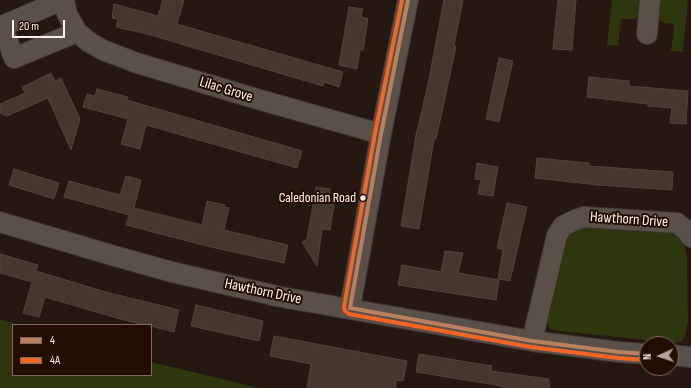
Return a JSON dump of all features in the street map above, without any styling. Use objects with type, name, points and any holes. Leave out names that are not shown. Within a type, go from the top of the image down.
[{"type":"street","name":"Lilac Grove","points":[[76,32],[14,58],[2,26],[63,0],[67,14],[76,32],[103,50],[137,63],[381,134]]},
{"type":"street","points":[[350,308],[381,134],[408,0]]},
{"type":"street","points":[[646,34],[650,0]]},
{"type":"street","name":"Hawthorn Drive","points":[[532,341],[557,235],[563,226],[584,217],[677,223],[687,231],[691,238]]},
{"type":"street","name":"Hawthorn Drive","points":[[0,222],[172,272],[281,297],[532,341],[639,353]]},
{"type":"street","points":[[679,356],[691,357]]},
{"type":"green space","points":[[612,0],[644,0],[641,15],[635,19],[621,19],[618,46],[607,45]]},
{"type":"green space","points":[[658,0],[688,0],[683,52],[671,51],[674,24],[664,23],[657,16]]},
{"type":"green space","points":[[583,226],[667,232],[677,236],[684,242],[687,257],[688,323],[685,336],[682,341],[679,342],[679,336],[639,336],[639,339],[550,329],[547,321],[566,234]]},
{"type":"green space","points":[[0,319],[16,324],[12,324],[12,376],[152,376],[152,362],[259,388],[0,388]]},
{"type":"building","points":[[163,0],[184,0],[177,24],[343,72],[339,87],[324,82],[323,86],[147,34],[116,27],[118,19],[112,18],[114,4],[158,16]]},
{"type":"building","points":[[444,0],[463,0],[454,46],[456,46],[436,139],[434,139],[419,229],[401,226],[416,135],[428,84]]},
{"type":"building","points":[[558,0],[576,0],[572,50],[553,49]]},
{"type":"building","points":[[349,7],[363,9],[361,17],[368,19],[363,50],[360,50],[357,69],[339,65]]},
{"type":"building","points":[[499,58],[513,61],[499,122],[486,119]]},
{"type":"building","points":[[51,73],[55,81],[61,78],[80,119],[71,150],[48,98],[7,116],[0,113],[0,104],[25,93],[22,87]]},
{"type":"building","points":[[589,77],[629,81],[629,86],[688,91],[686,124],[670,123],[672,108],[587,97]]},
{"type":"building","points":[[97,89],[128,97],[127,100],[302,151],[297,168],[146,125],[140,149],[121,144],[128,119],[83,107],[87,94],[95,96]]},
{"type":"building","points":[[537,158],[589,163],[589,166],[673,172],[672,190],[598,185],[535,178]]},
{"type":"building","points":[[477,163],[498,167],[493,196],[478,194],[481,180],[475,179]]},
{"type":"building","points":[[14,169],[59,183],[54,199],[9,185]]},
{"type":"building","points":[[126,176],[141,180],[134,208],[202,225],[207,201],[225,205],[224,207],[229,208],[224,230],[288,245],[284,263],[211,247],[126,225],[129,215],[64,197],[69,181],[120,195]]},
{"type":"building","points":[[316,187],[330,189],[328,198],[335,199],[330,230],[322,229],[317,266],[302,242],[307,239]]},
{"type":"building","points":[[507,203],[527,207],[510,281],[498,279],[503,250],[497,248]]},
{"type":"building","points":[[445,251],[463,253],[458,273],[499,280],[496,300],[398,285],[402,265],[441,272]]},
{"type":"building","points":[[0,254],[38,265],[36,271],[106,292],[179,310],[174,332],[152,326],[152,324],[141,324],[120,319],[45,297],[39,317],[23,313],[32,282],[0,273]]},
{"type":"building","points":[[196,305],[263,321],[259,341],[191,326]]},
{"type":"building","points":[[274,336],[407,361],[403,381],[396,380],[396,388],[307,388],[311,364],[270,356]]},
{"type":"building","points":[[419,354],[492,366],[491,371],[549,379],[549,388],[502,388],[502,386],[416,372]]},
{"type":"transit line","name":"4A","points":[[402,0],[375,133],[344,307],[345,311],[349,314],[531,347],[639,359]]},
{"type":"transit line","name":"4","points":[[408,0],[381,134],[350,308],[532,341],[639,353]]},
{"type":"place","name":"Caledonian Road","points":[[363,198]]}]
